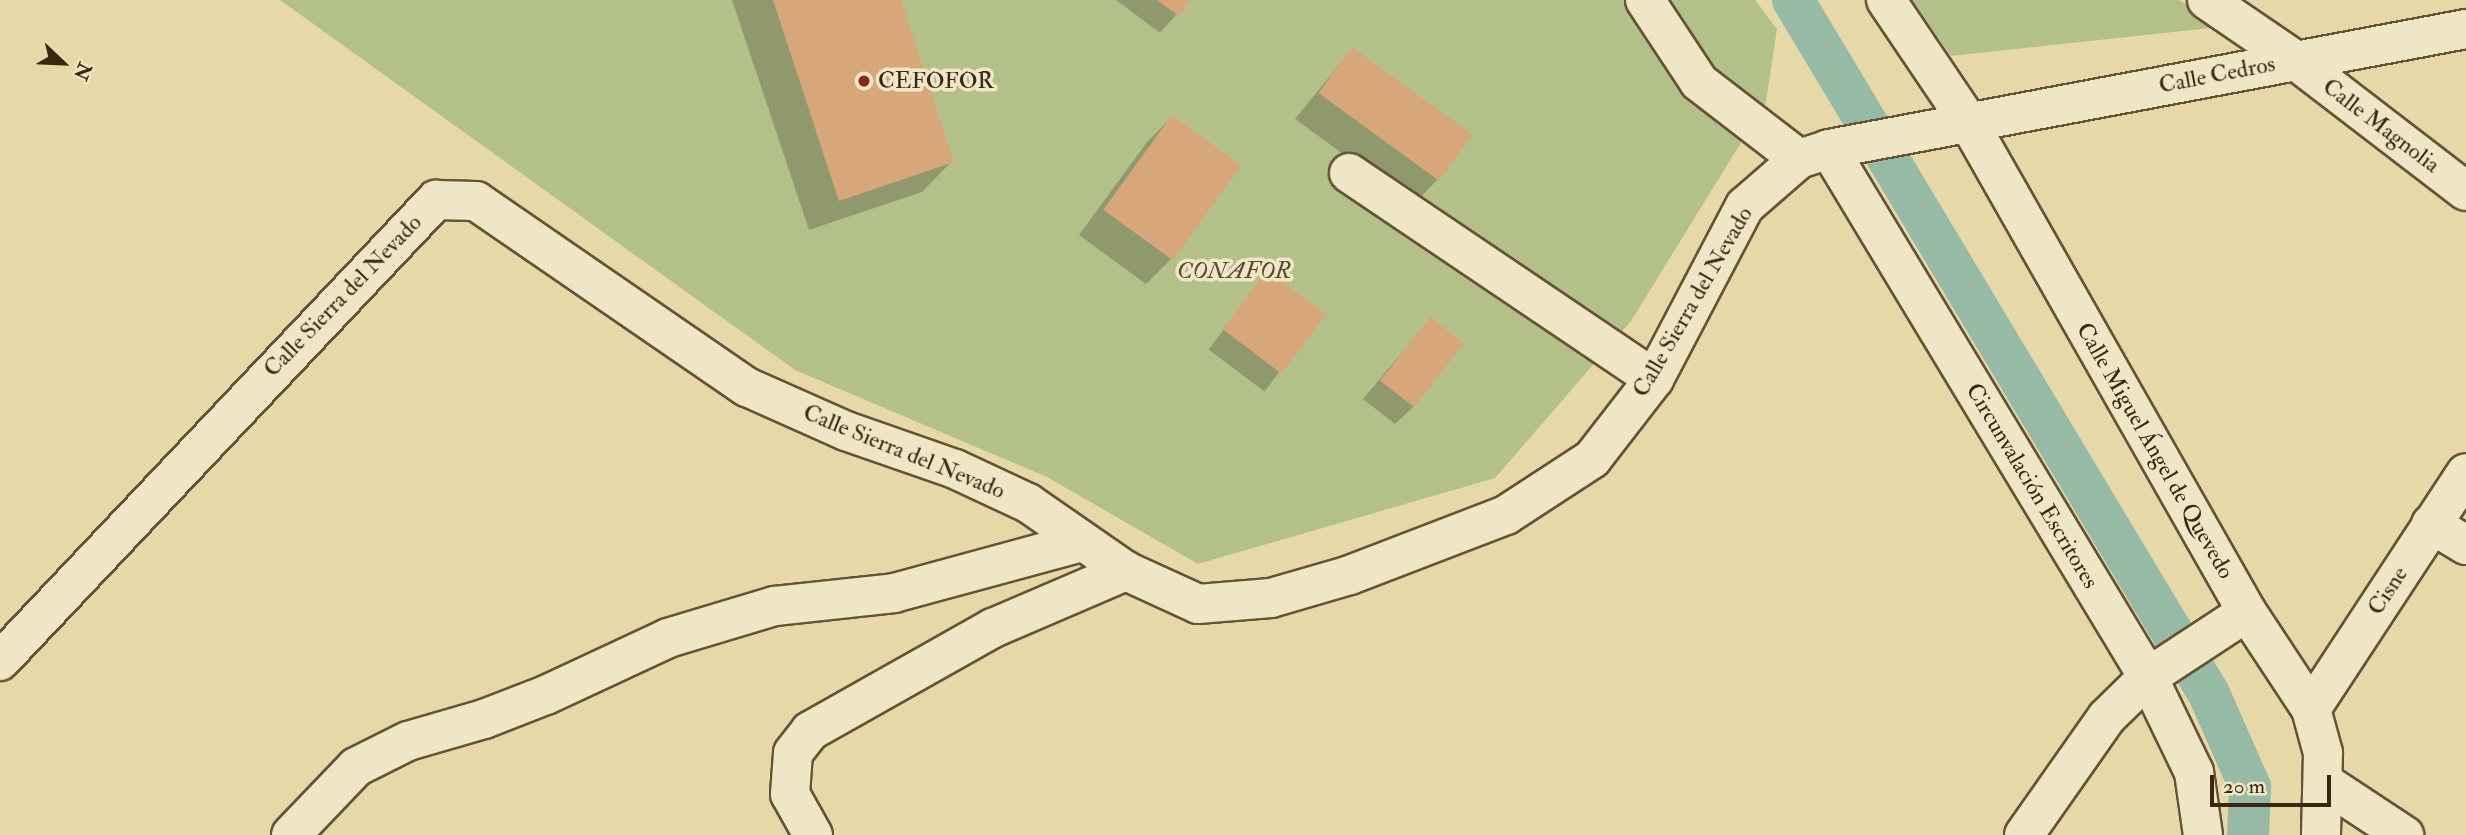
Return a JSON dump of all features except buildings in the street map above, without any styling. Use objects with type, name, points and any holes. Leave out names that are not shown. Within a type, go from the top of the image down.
[{"type":"street","points":[[1645,0],[1699,82],[1828,151],[1969,123],[1886,0]]},
{"type":"street","name":"Calle Magnolia","points":[[2207,0],[2295,60],[2466,191]]},
{"type":"street","name":"Calle Cedros","points":[[1969,123],[2466,30]]},
{"type":"street","name":"Calle Miguel Ángel de Quevedo","points":[[1969,123],[2235,620],[2311,709],[2323,753],[2325,783],[2321,835]]},
{"type":"street","name":"Calle Sierra del Nevado","points":[[0,662],[436,200],[476,201],[747,387],[846,431],[955,469],[1028,503],[1126,571],[1198,604],[1271,598],[1350,575],[1506,514],[1592,459],[1654,379],[1745,206],[1828,151]]},
{"type":"street","name":"Circunvalación Escritores","points":[[1828,151],[2160,667],[2194,772],[2203,835]]},
{"type":"street","points":[[1349,173],[1654,379]]},
{"type":"street","name":"Cisne","points":[[2311,709],[2466,473]]},
{"type":"street","points":[[2431,523],[2466,545]]},
{"type":"street","points":[[291,835],[356,766],[408,741],[484,719],[546,695],[668,638],[775,606],[894,593],[1082,542]]},
{"type":"street","points":[[813,835],[790,794],[793,753],[810,731],[993,628],[1126,571]]},
{"type":"street","points":[[2024,835],[2107,717],[2160,667],[2235,620]]},
{"type":"street","points":[[2325,783],[2404,835]]},
{"type":"green space","name":"CONAFOR","points":[[280,0],[1755,0],[1777,29],[1766,102],[1631,321],[1495,478],[1198,564],[1047,477],[795,370]]},
{"type":"green space","points":[[1912,0],[2179,0],[2220,27],[1951,56]]},
{"type":"waterway","points":[[1793,0],[2209,694],[2250,787],[2248,835]]},
{"type":"place","name":"CEFOFOR","points":[[864,81]]}]
